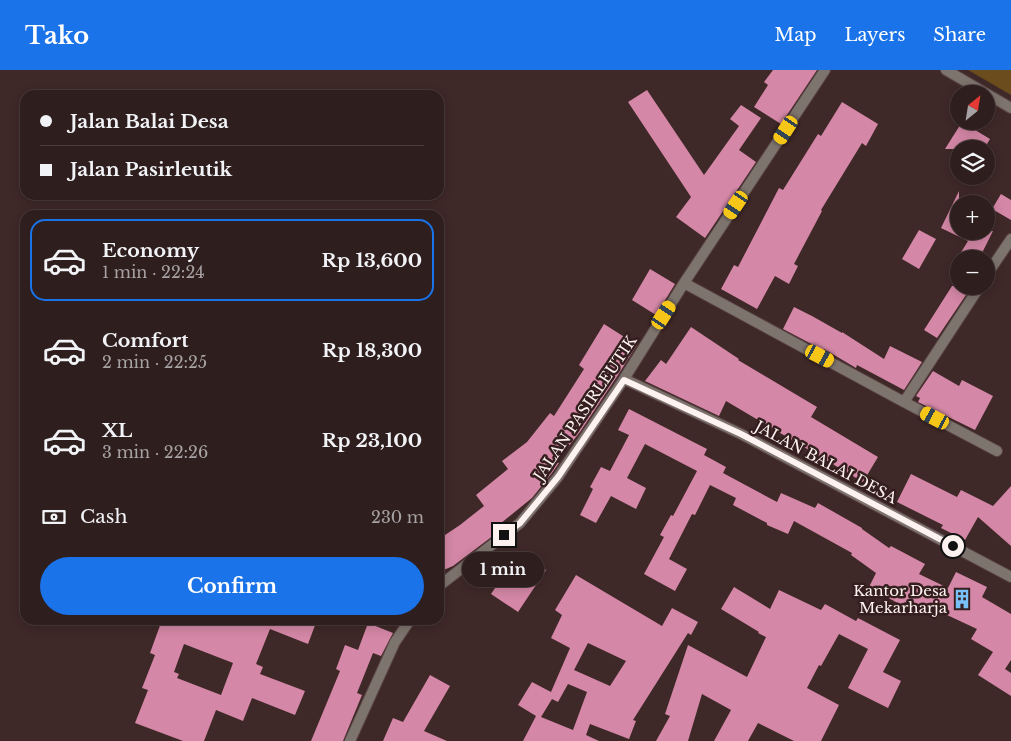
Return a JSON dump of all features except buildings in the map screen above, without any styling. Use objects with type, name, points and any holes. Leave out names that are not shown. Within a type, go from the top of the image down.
[{"type":"street","name":"JALAN PASIRLEUTIK","points":[[444,582],[520,523],[558,477],[624,380],[684,283],[825,70]]},
{"type":"street","points":[[946,70],[1011,108]]},
{"type":"street","points":[[995,262],[1011,238]]},
{"type":"street","points":[[684,283],[997,451]]},
{"type":"street","points":[[904,402],[974,295]]},
{"type":"street","name":"JALAN BALAI DESA","points":[[624,380],[741,434],[1011,577]]},
{"type":"street","points":[[350,741],[395,642],[407,625]]},
{"type":"shaded area","points":[[968,70],[1011,70],[1011,95]]},
{"type":"place","name":"Kantor Desa Mekarharja","points":[[962,599]]},
{"type":"route","points":[[504,535],[520,523],[558,477],[624,380],[741,434],[953,546]]}]
